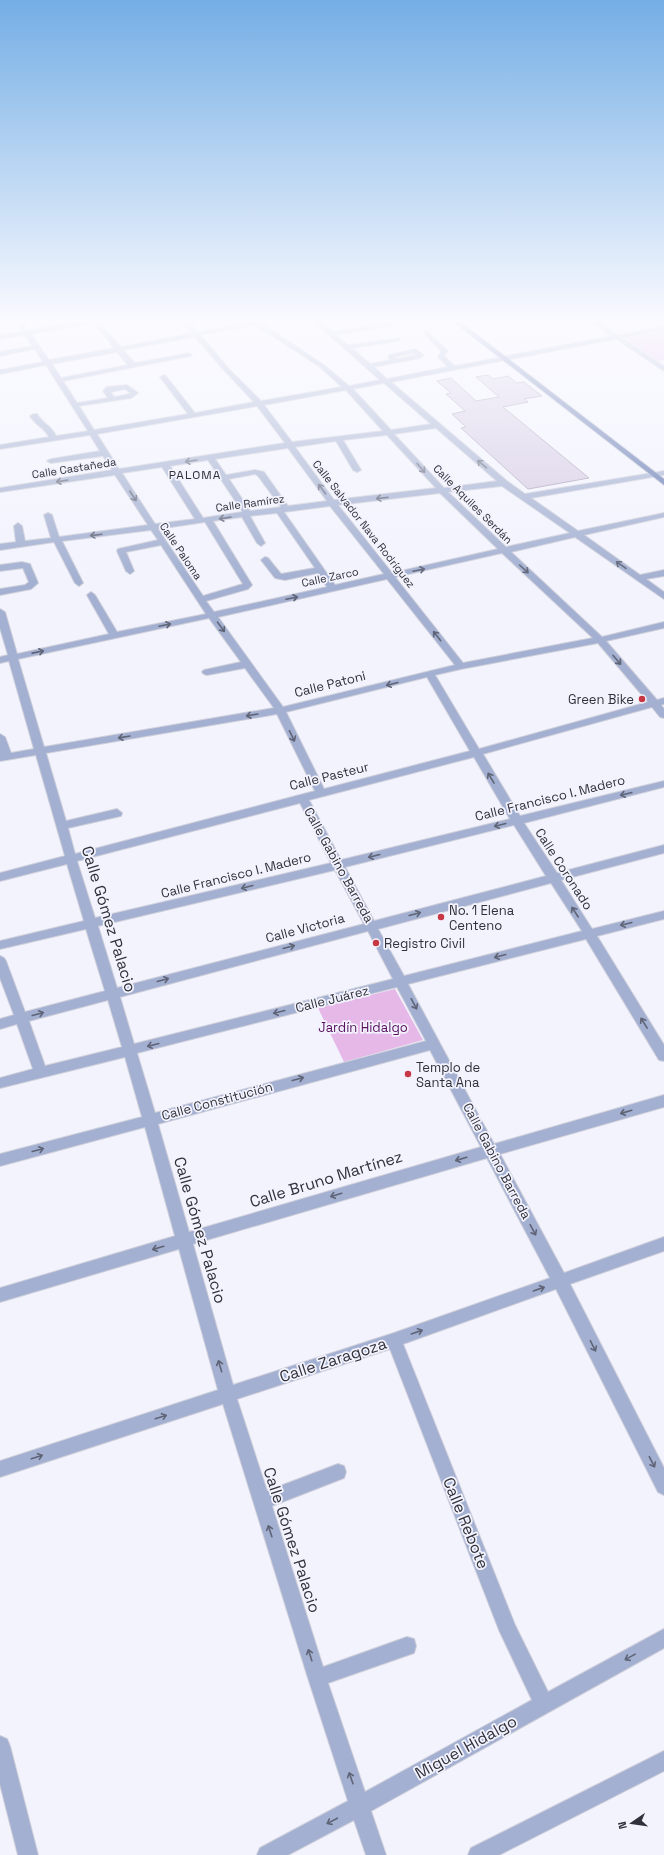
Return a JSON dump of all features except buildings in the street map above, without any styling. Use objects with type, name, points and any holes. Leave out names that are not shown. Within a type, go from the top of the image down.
[{"type":"main road","points":[[575,410],[660,474],[664,483]]},
{"type":"street","name":"Calle Paloma","points":[[78,410],[91,433],[162,542],[280,710],[321,793]]},
{"type":"street","points":[[189,410],[193,415]]},
{"type":"street","points":[[0,447],[226,410]]},
{"type":"street","name":"Calle Salvador Nava Rodríguez","points":[[264,410],[332,503],[461,666]]},
{"type":"street","name":"Calle Aquiles Serdán","points":[[369,410],[442,491],[600,640],[659,702],[664,715]]},
{"type":"street","points":[[418,410],[522,497],[664,596]]},
{"type":"street","points":[[34,416],[38,423],[49,429],[54,439]]},
{"type":"street","name":"Calle Castañeda","points":[[0,490],[290,445],[437,426]]},
{"type":"street","points":[[338,439],[357,470]]},
{"type":"street","points":[[52,461],[104,453]]},
{"type":"street","points":[[210,458],[246,511],[246,518],[262,543]]},
{"type":"street","points":[[165,465],[231,557],[247,586],[203,599]]},
{"type":"street","points":[[224,478],[258,473],[262,475],[282,510],[333,589]]},
{"type":"street","points":[[522,497],[660,474]]},
{"type":"street","name":"Calle Ramírez","points":[[0,547],[332,503],[504,483]]},
{"type":"street","points":[[48,515],[56,540],[79,583]]},
{"type":"street","name":"Calle Zarco","points":[[6,658],[333,589],[664,515]]},
{"type":"street","points":[[18,526],[21,544]]},
{"type":"street","points":[[130,570],[121,551],[162,542]]},
{"type":"street","points":[[265,560],[278,576],[285,577],[320,570]]},
{"type":"street","points":[[0,568],[22,565],[27,566],[34,583],[28,587],[0,592]]},
{"type":"street","points":[[640,578],[664,573]]},
{"type":"street","points":[[91,595],[115,636]]},
{"type":"street","name":"Calle Gómez Palacio","points":[[0,612],[6,658],[40,751],[150,1119],[183,1241],[228,1395],[317,1678],[376,1855]]},
{"type":"street","name":"Calle Patoni","points":[[4,757],[280,710],[430,675],[461,666],[600,640],[664,625]]},
{"type":"street","points":[[207,672],[248,664]]},
{"type":"street","name":"Calle Coronado","points":[[430,675],[517,821],[664,1056]]},
{"type":"street","name":"Calle Pasteur","points":[[0,877],[302,797],[476,753],[659,702]]},
{"type":"street","points":[[0,737],[4,757]]},
{"type":"street","name":"Calle Francisco I. Madero","points":[[0,945],[338,865],[664,784]]},
{"type":"street","name":"Calle Gabino Barreda","points":[[302,797],[372,925],[491,1150],[662,1479]]},
{"type":"street","points":[[62,826],[117,813]]},
{"type":"street","name":"Calle Victoria","points":[[0,1024],[552,877],[664,849]]},
{"type":"street","name":"Calle Juárez","points":[[0,1083],[664,915]]},
{"type":"street","points":[[0,961],[41,1072]]},
{"type":"street","name":"Calle Constitución","points":[[0,1160],[435,1044]]},
{"type":"street","name":"Calle Bruno Martínez","points":[[0,1295],[491,1150],[664,1101]]},
{"type":"street","name":"Calle Zaragoza","points":[[0,1469],[394,1340],[664,1244]]},
{"type":"street","name":"Calle Rebote","points":[[394,1340],[508,1630],[544,1704]]},
{"type":"street","points":[[261,1502],[338,1472]]},
{"type":"street","name":"Miguel Hidalgo","points":[[268,1855],[360,1806],[664,1638]]},
{"type":"street","points":[[317,1678],[406,1646]]},
{"type":"street","points":[[0,1746],[28,1855]]},
{"type":"street","points":[[478,1855],[664,1761]]},
{"type":"green space","name":"Jardín Hidalgo","points":[[395,989],[423,1040],[344,1062],[318,1008]]},
{"type":"place","name":"Green Bike","points":[[642,699]]},
{"type":"place","name":"No. 1 Elena Centeno","points":[[441,917]]},
{"type":"place","name":"Registro Civil","points":[[376,943]]},
{"type":"place","name":"Templo de Santa Ana","points":[[408,1074]]},
{"type":"district","name":"PALOMA","points":[[195,475]]}]
